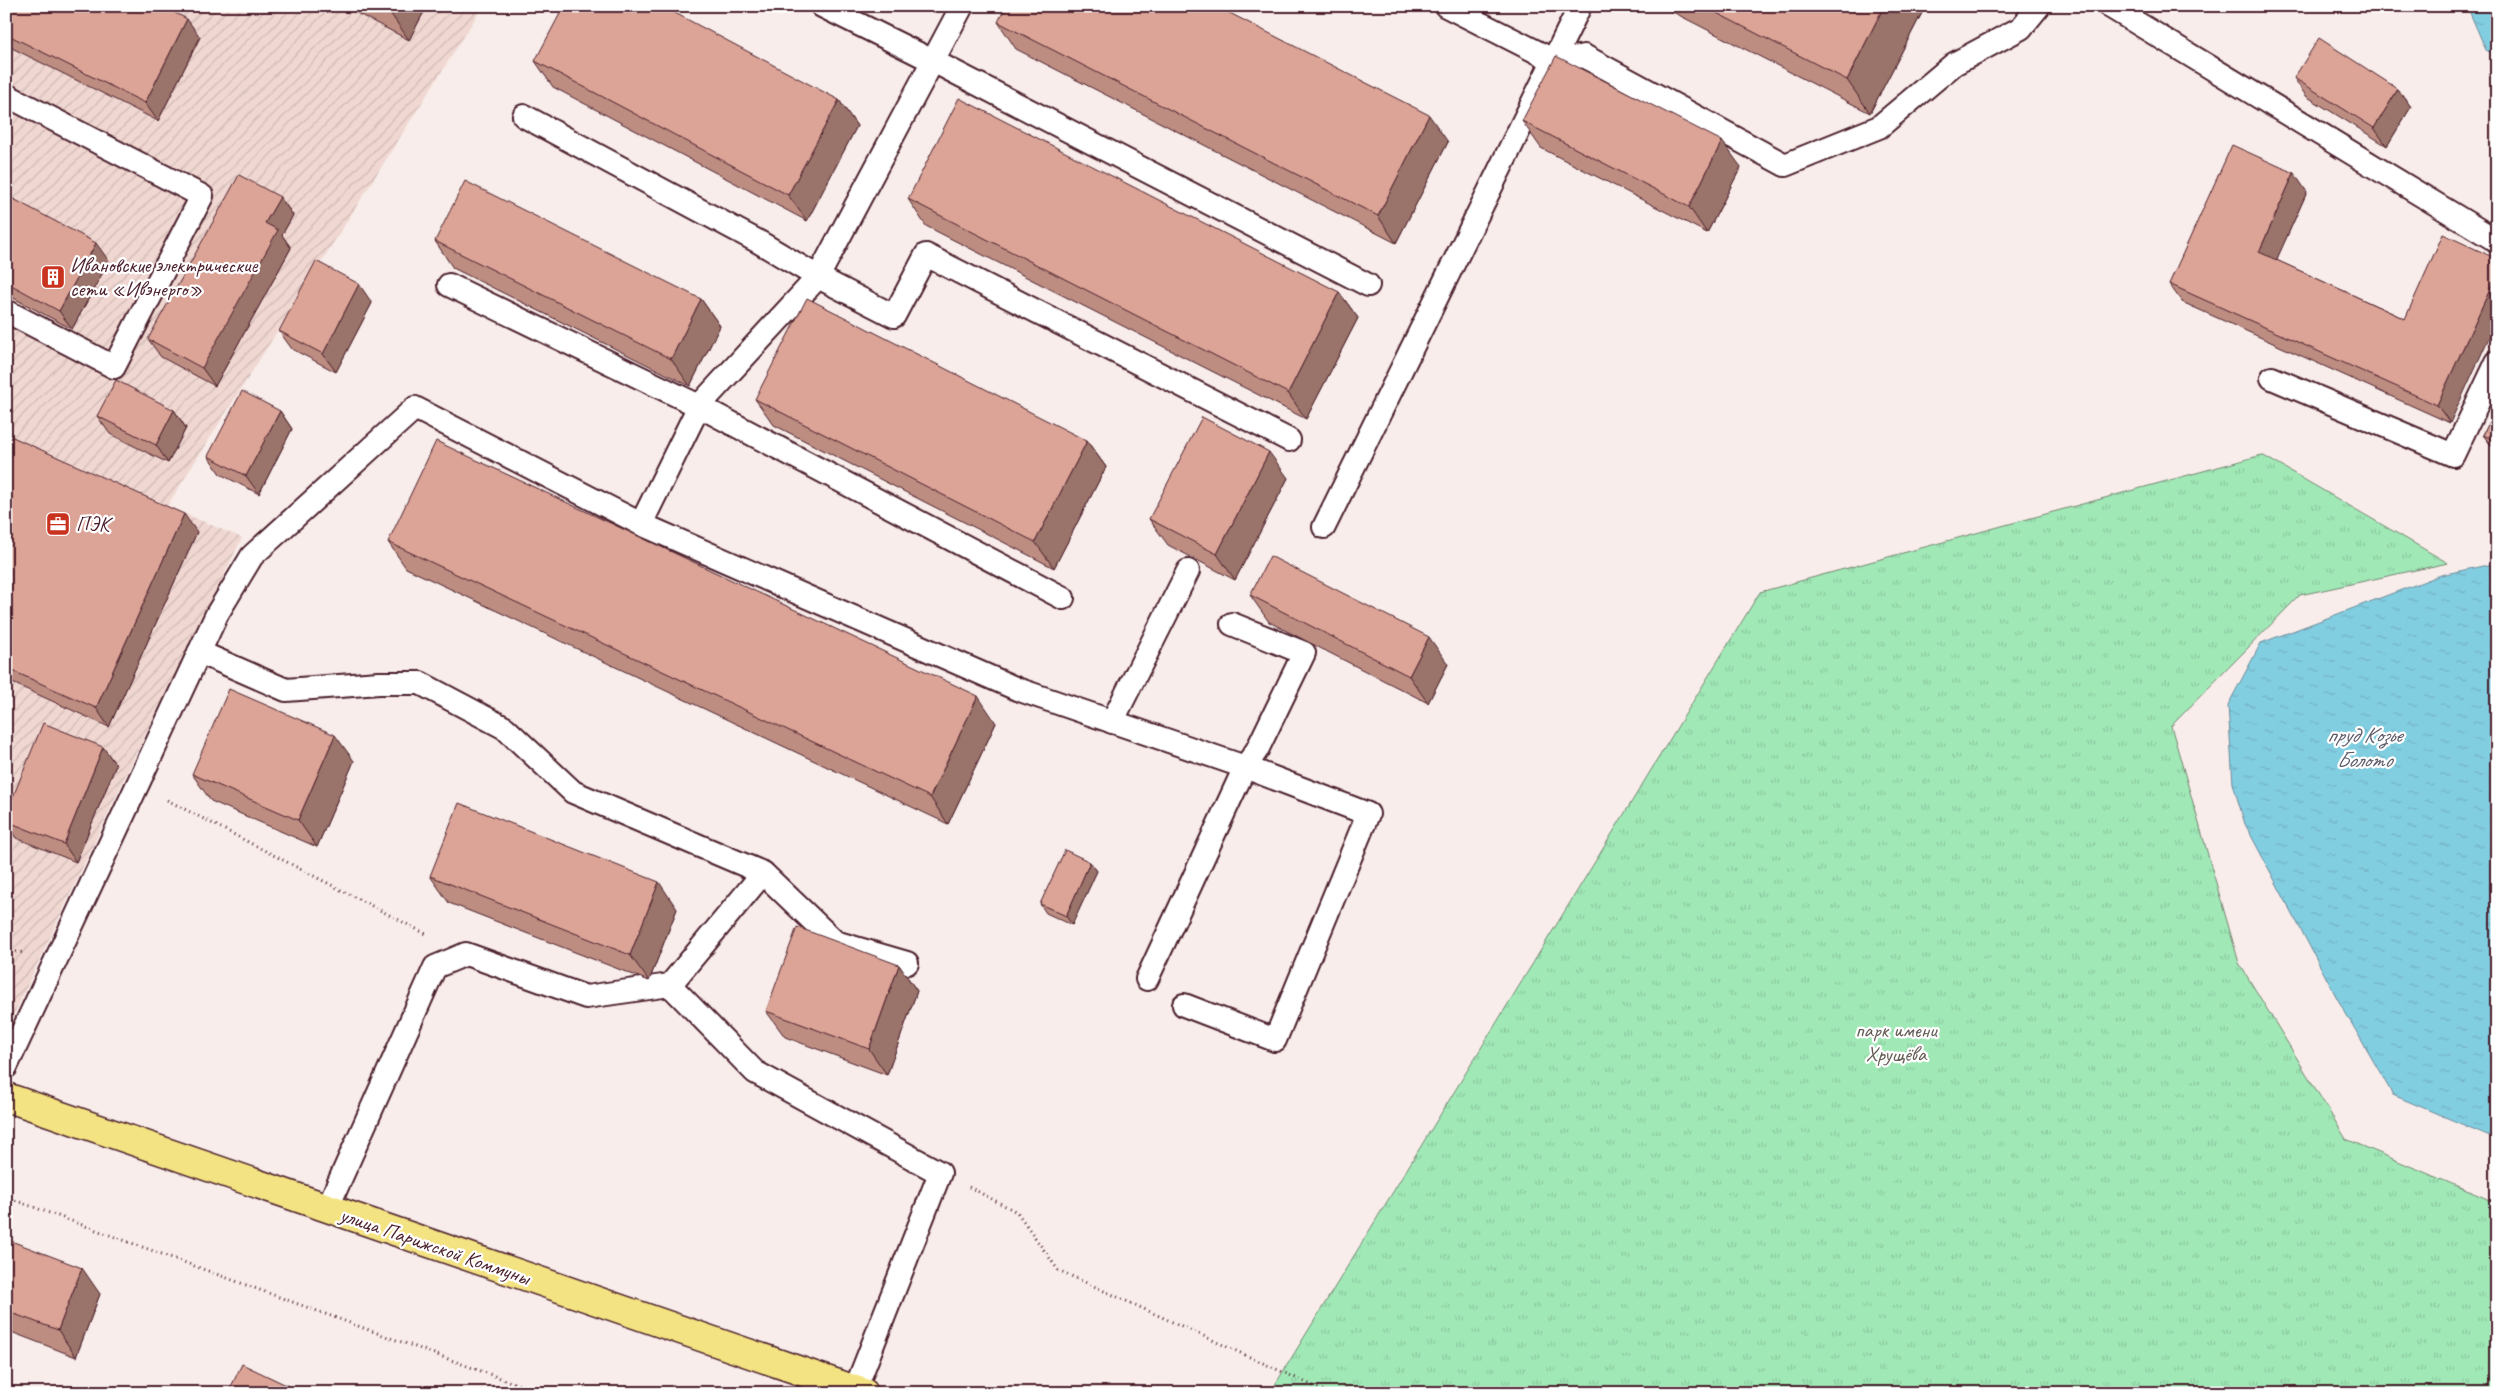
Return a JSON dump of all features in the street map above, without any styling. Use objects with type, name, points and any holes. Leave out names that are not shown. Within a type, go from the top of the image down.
[{"type":"main road","name":"улица Парижской Коммуны","points":[[6,1097],[860,1391]]},
{"type":"lane","points":[[822,6],[933,60],[1368,286]]},
{"type":"lane","points":[[641,524],[699,406],[818,278],[962,6]]},
{"type":"lane","points":[[1446,6],[1555,61],[1584,56],[1785,165],[1879,127],[1954,64],[2021,28],[2039,6]]},
{"type":"lane","points":[[1324,527],[1555,61],[1580,6]]},
{"type":"lane","points":[[2109,6],[2497,242]]},
{"type":"lane","points":[[6,95],[202,196],[114,367],[6,312]]},
{"type":"lane","points":[[524,116],[759,242],[818,278],[894,316],[926,255],[1289,440]]},
{"type":"lane","points":[[449,286],[699,406],[1063,598]]},
{"type":"lane","points":[[2272,378],[2454,455],[2497,362]]},
{"type":"lane","points":[[6,1067],[217,614],[252,556],[414,408],[641,524],[1017,690],[1244,767],[1368,814],[1275,1040],[1184,1005]]},
{"type":"lane","points":[[1112,722],[1188,571]]},
{"type":"lane","points":[[1147,979],[1244,767],[1257,750],[1304,653],[1232,624]]},
{"type":"lane","points":[[199,652],[286,690],[420,683],[504,728],[573,792],[763,873],[835,942],[907,963]]},
{"type":"lane","points":[[327,1208],[435,967],[466,954],[586,998],[670,984],[763,873]]},
{"type":"lane","points":[[670,984],[755,1072],[940,1172],[860,1391]]},
{"type":"path","points":[[137,785],[466,954]]},
{"type":"path","points":[[940,1172],[1017,1212],[1058,1270],[1329,1393]]},
{"type":"path","points":[[6,1197],[541,1393]]},
{"type":"shaded area","points":[[6,6],[483,6],[167,506],[242,538],[133,760],[6,1031]]},
{"type":"green space","name":"парк имени Хрущёва","points":[[2262,455],[2448,563],[2300,595],[2171,726],[2239,963],[2346,1139],[2497,1203],[2497,1393],[1270,1393],[1760,592]]},
{"type":"water","points":[[2467,6],[2497,6],[2497,56],[2486,50]]},
{"type":"water","name":"пруд Козье Болото","points":[[2497,563],[2497,1139],[2393,1095],[2337,998],[2245,824],[2233,784],[2228,705],[2261,643],[2441,575]]},
{"type":"building","points":[[6,6],[162,6],[187,19],[145,103],[6,34]]},
{"type":"building","points":[[564,6],[662,6],[839,100],[788,195],[535,61]]},
{"type":"building","points":[[1006,6],[1216,6],[1429,115],[1378,216],[998,22]]},
{"type":"building","points":[[1703,6],[1884,6],[1847,80]]},
{"type":"building","points":[[2319,38],[2398,89],[2374,128],[2294,78]]},
{"type":"building","points":[[1556,56],[1722,141],[1689,207],[1522,121]]},
{"type":"building","points":[[959,98],[1339,292],[1288,393],[908,199]]},
{"type":"building","points":[[2232,145],[2294,173],[2259,252],[2405,319],[2443,234],[2497,259],[2497,274],[2437,405],[2169,284]]},
{"type":"building","points":[[239,175],[280,197],[265,223],[278,230],[202,368],[148,339]]},
{"type":"building","points":[[465,181],[701,299],[671,359],[435,241]]},
{"type":"building","name":"Ивановские электрические сети «Ивэнерго»","points":[[6,195],[96,243],[59,311],[6,282]]},
{"type":"building","points":[[316,261],[359,284],[323,354],[279,331]]},
{"type":"building","points":[[807,298],[1087,441],[1035,542],[755,399]]},
{"type":"building","points":[[116,380],[174,410],[156,445],[97,416]]},
{"type":"building","points":[[242,391],[280,411],[246,476],[208,456]]},
{"type":"building","points":[[2497,408],[2497,441],[2483,435]]},
{"type":"building","points":[[1202,417],[1269,452],[1217,554],[1149,519]]},
{"type":"building","points":[[6,434],[184,514],[96,708],[6,668]]},
{"type":"building","points":[[436,441],[978,696],[930,797],[388,542]]},
{"type":"building","points":[[1270,556],[1429,637],[1409,676],[1250,595]]},
{"type":"building","points":[[229,689],[335,735],[298,820],[192,774]]},
{"type":"building","points":[[43,723],[103,747],[64,844],[6,821],[6,814]]},
{"type":"building","points":[[459,803],[659,882],[630,955],[430,876]]},
{"type":"building","points":[[1065,850],[1090,862],[1066,916],[1040,904]]},
{"type":"building","points":[[797,927],[899,965],[869,1049],[766,1011]]},
{"type":"building","points":[[6,1239],[82,1268],[58,1330],[6,1311]]},
{"type":"building","points":[[242,1364],[299,1391],[298,1393],[228,1393]]},
{"type":"place","name":"Ивановские электрические сети «Ивэнерго»","points":[[53,277]]},
{"type":"place","name":"ПЭК","points":[[58,524]]}]
